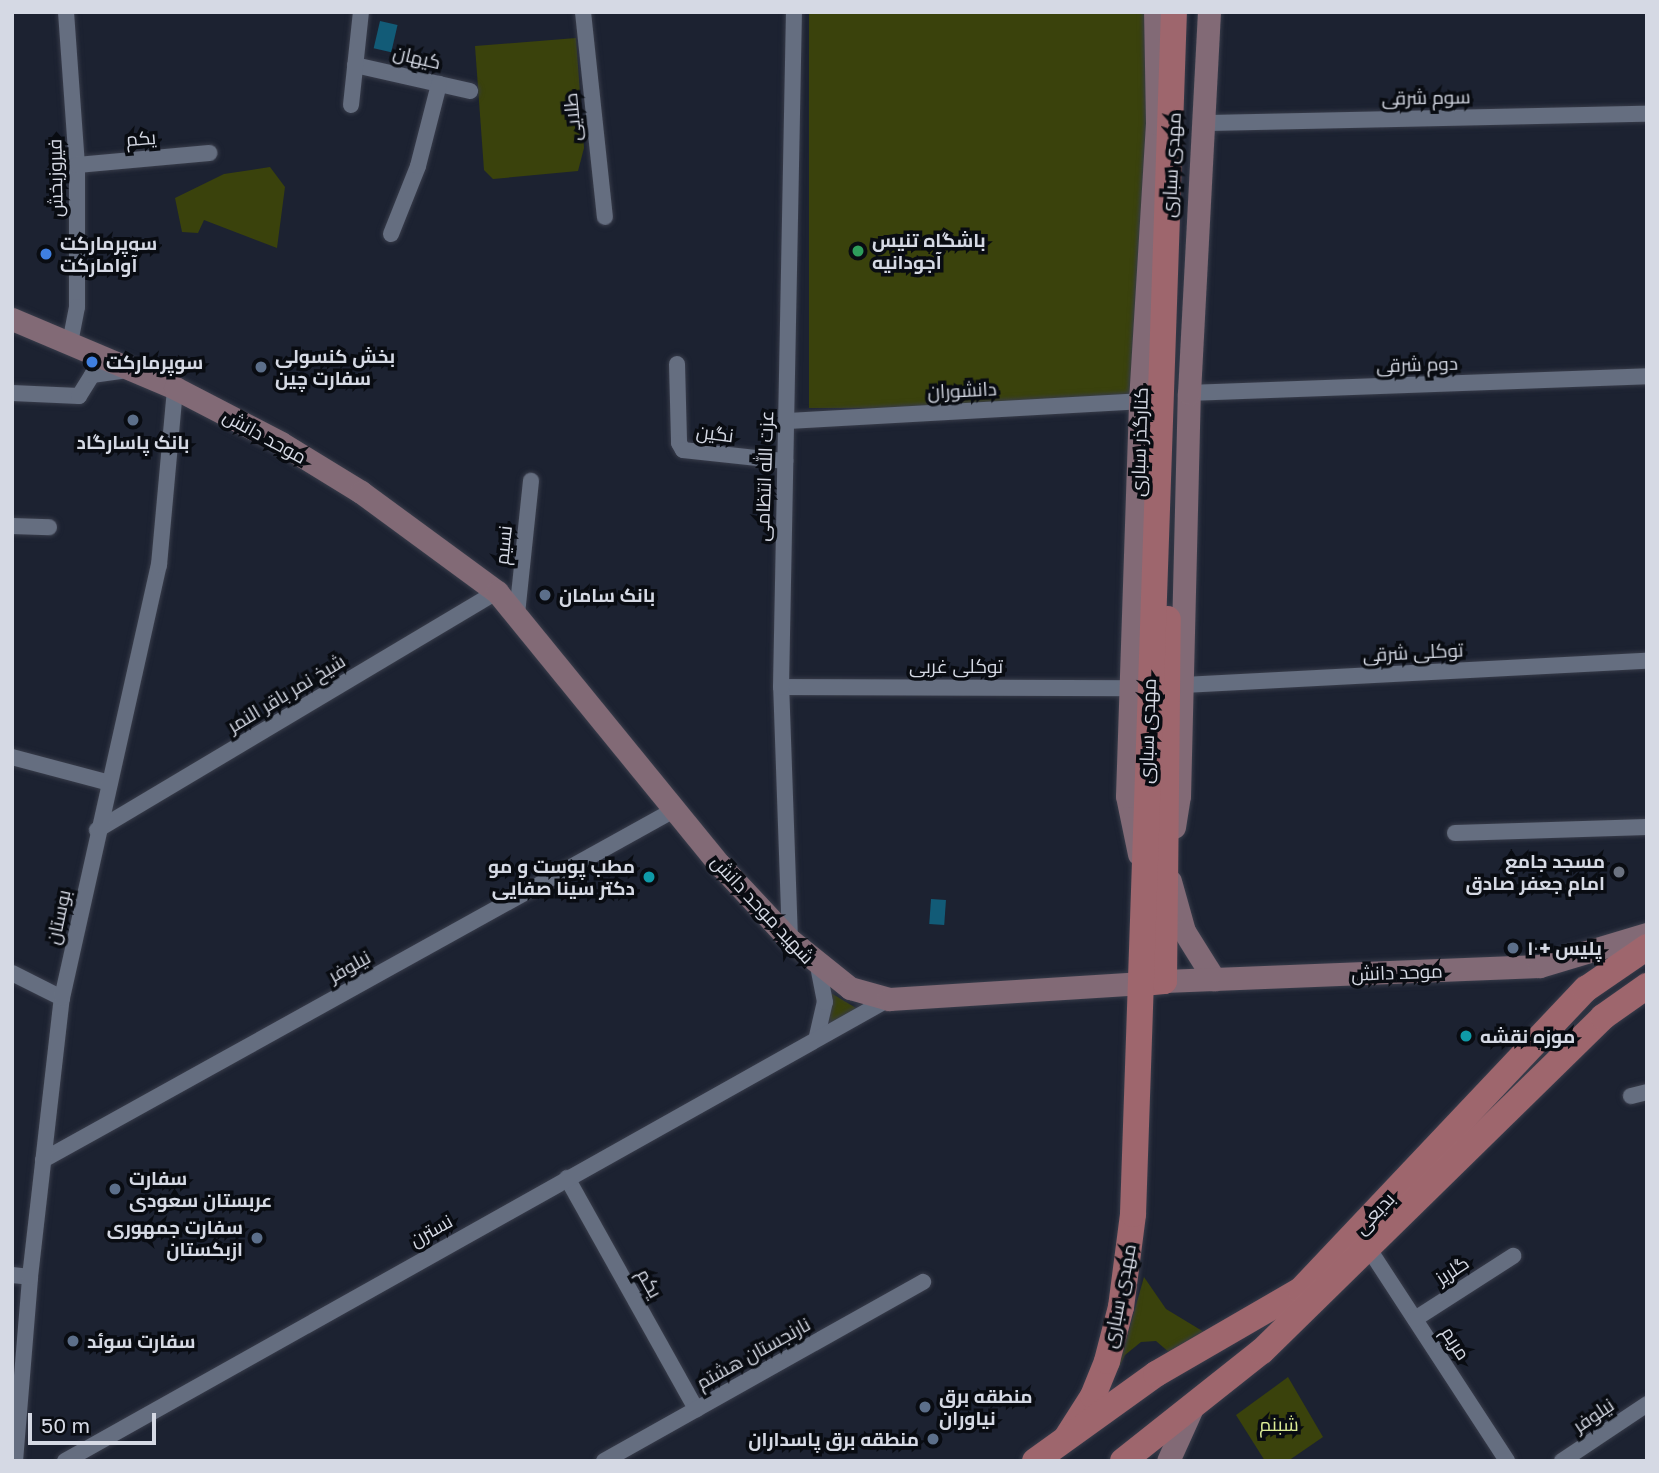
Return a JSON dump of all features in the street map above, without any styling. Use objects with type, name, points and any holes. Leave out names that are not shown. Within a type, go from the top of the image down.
[{"type":"main road","name":"کنارگذر سباری","points":[[1155,12],[1157,123],[1140,401],[1127,796],[1155,871],[1184,931],[1214,979]]},
{"type":"main road","name":"مهدی سباری","points":[[1155,871],[1157,402],[1174,124],[1174,12]]},
{"type":"main road","name":"مهدی سباری","points":[[1067,1437],[1093,1396],[1121,1307],[1133,1214],[1154,982],[1140,934],[1155,871],[1172,405],[1189,124],[1189,12]]},
{"type":"main road","points":[[1155,871],[1179,796],[1189,393],[1209,12]]},
{"type":"main road","name":"موحد دانش","points":[[12,319],[175,388],[361,492],[497,592]]},
{"type":"main road","name":"شهید موحد دانش","points":[[497,592],[674,810],[790,940],[818,967],[850,988],[889,999],[1154,982]]},
{"type":"main road","name":"موحد دانش","points":[[1154,982],[1540,966],[1647,934]]},
{"type":"main road","name":"بدیعی","points":[[1035,1461],[1156,1374],[1301,1290],[1586,989],[1647,947]]},
{"type":"main road","name":"بدیعی","points":[[1123,1461],[1191,1410],[1262,1351],[1603,1017],[1647,986]]},
{"type":"main road","points":[[1168,1461],[1191,1410]]},
{"type":"street","name":"فیروزبخش","points":[[66,12],[77,165],[77,307],[70,343]]},
{"type":"street","points":[[351,105],[361,12]]},
{"type":"street","name":"طلایی","points":[[583,12],[605,217]]},
{"type":"street","name":"عزت الله انتظامی","points":[[790,940],[781,687],[794,12]]},
{"type":"street","name":"کیهان","points":[[355,65],[470,91]]},
{"type":"street","points":[[391,234],[418,166],[439,84]]},
{"type":"street","name":"سوم شرقی","points":[[1205,122],[1647,114]]},
{"type":"street","name":"یکم","points":[[77,165],[209,153]]},
{"type":"street","name":"نگین","points":[[677,364],[679,443],[683,450],[785,461]]},
{"type":"street","points":[[12,394],[79,396],[92,374],[130,369]]},
{"type":"street","name":"دوم شرقی","points":[[1189,393],[1647,376]]},
{"type":"street","name":"بوستان","points":[[15,1461],[30,1277],[62,998],[97,830],[159,565],[175,388]]},
{"type":"street","name":"دانشوران","points":[[787,421],[1140,401]]},
{"type":"street","name":"نسیم","points":[[517,614],[531,481]]},
{"type":"street","points":[[12,526],[49,527]]},
{"type":"street","name":"شیخ نمر باقر النمر","points":[[97,830],[497,592]]},
{"type":"street","name":"توکلی شرقی","points":[[1182,685],[1647,661]]},
{"type":"street","name":"توکلی غربی","points":[[781,687],[1130,688]]},
{"type":"street","points":[[12,757],[110,783]]},
{"type":"street","name":"نیلوفر","points":[[44,1160],[674,810]]},
{"type":"street","points":[[1455,833],[1647,827]]},
{"type":"street","points":[[817,1036],[825,1002],[818,967]]},
{"type":"street","points":[[12,972],[62,998]]},
{"type":"street","name":"نسترن","points":[[65,1461],[817,1036],[889,999]]},
{"type":"street","name":"یکم","points":[[567,1178],[696,1409]]},
{"type":"street","name":"مریم","points":[[1368,1249],[1507,1461]]},
{"type":"street","name":"گلریز","points":[[1415,1319],[1513,1256]]},
{"type":"street","points":[[12,1275],[30,1277]]},
{"type":"street","name":"نارنجستان هشتم","points":[[604,1461],[923,1282]]},
{"type":"street","name":"نیلوفر","points":[[1562,1461],[1647,1404]]},
{"type":"green space","points":[[809,12],[1148,12],[1148,408],[809,408]]},
{"type":"green space","points":[[576,38],[584,148],[578,171],[493,179],[484,170],[475,46]]},
{"type":"green space","points":[[270,167],[285,187],[277,248],[204,220],[198,233],[182,232],[175,198],[224,174]]},
{"type":"green space","points":[[831,993],[856,1008],[851,1014],[824,1025]]},
{"type":"green space","points":[[1144,1277],[1166,1309],[1204,1332],[1170,1353],[1156,1341],[1141,1342],[1125,1355],[1117,1372]]},
{"type":"green space","name":"شبنم","points":[[1288,1377],[1323,1437],[1288,1461],[1265,1461],[1236,1415]]},
{"type":"water","points":[[380,21],[398,25],[391,52],[374,48]]},
{"type":"water","points":[[931,899],[946,900],[944,925],[929,924]]},
{"type":"place","name":"باشگاه تنیس آجودانیه","points":[[858,251]]},
{"type":"place","name":"سوپرمارکت آوامارکت","points":[[46,254]]},
{"type":"place","name":"سوپرمارکت","points":[[92,362]]},
{"type":"place","name":"بخش کنسولی سفارت چین","points":[[261,367]]},
{"type":"place","name":"بانک پاسارگاد","points":[[133,420]]},
{"type":"place","name":"بانک سامان","points":[[545,595]]},
{"type":"place","name":"مسجد جامع امام جعفر صادق","points":[[1619,872]]},
{"type":"place","name":"مطب پوست و مو دکتر سینا صفایی","points":[[649,877]]},
{"type":"place","name":"پلیس +۱۰","points":[[1513,948]]},
{"type":"place","name":"موزه نقشه","points":[[1466,1036]]},
{"type":"place","name":"سفارت عربستان سعودی","points":[[115,1189]]},
{"type":"place","name":"سفارت جمهوری ازبکستان","points":[[257,1238]]},
{"type":"place","name":"سفارت سوئد","points":[[73,1341]]},
{"type":"place","name":"منطقه برق نیاوران","points":[[925,1407]]},
{"type":"place","name":"منطقه برق پاسداران","points":[[933,1439]]}]
